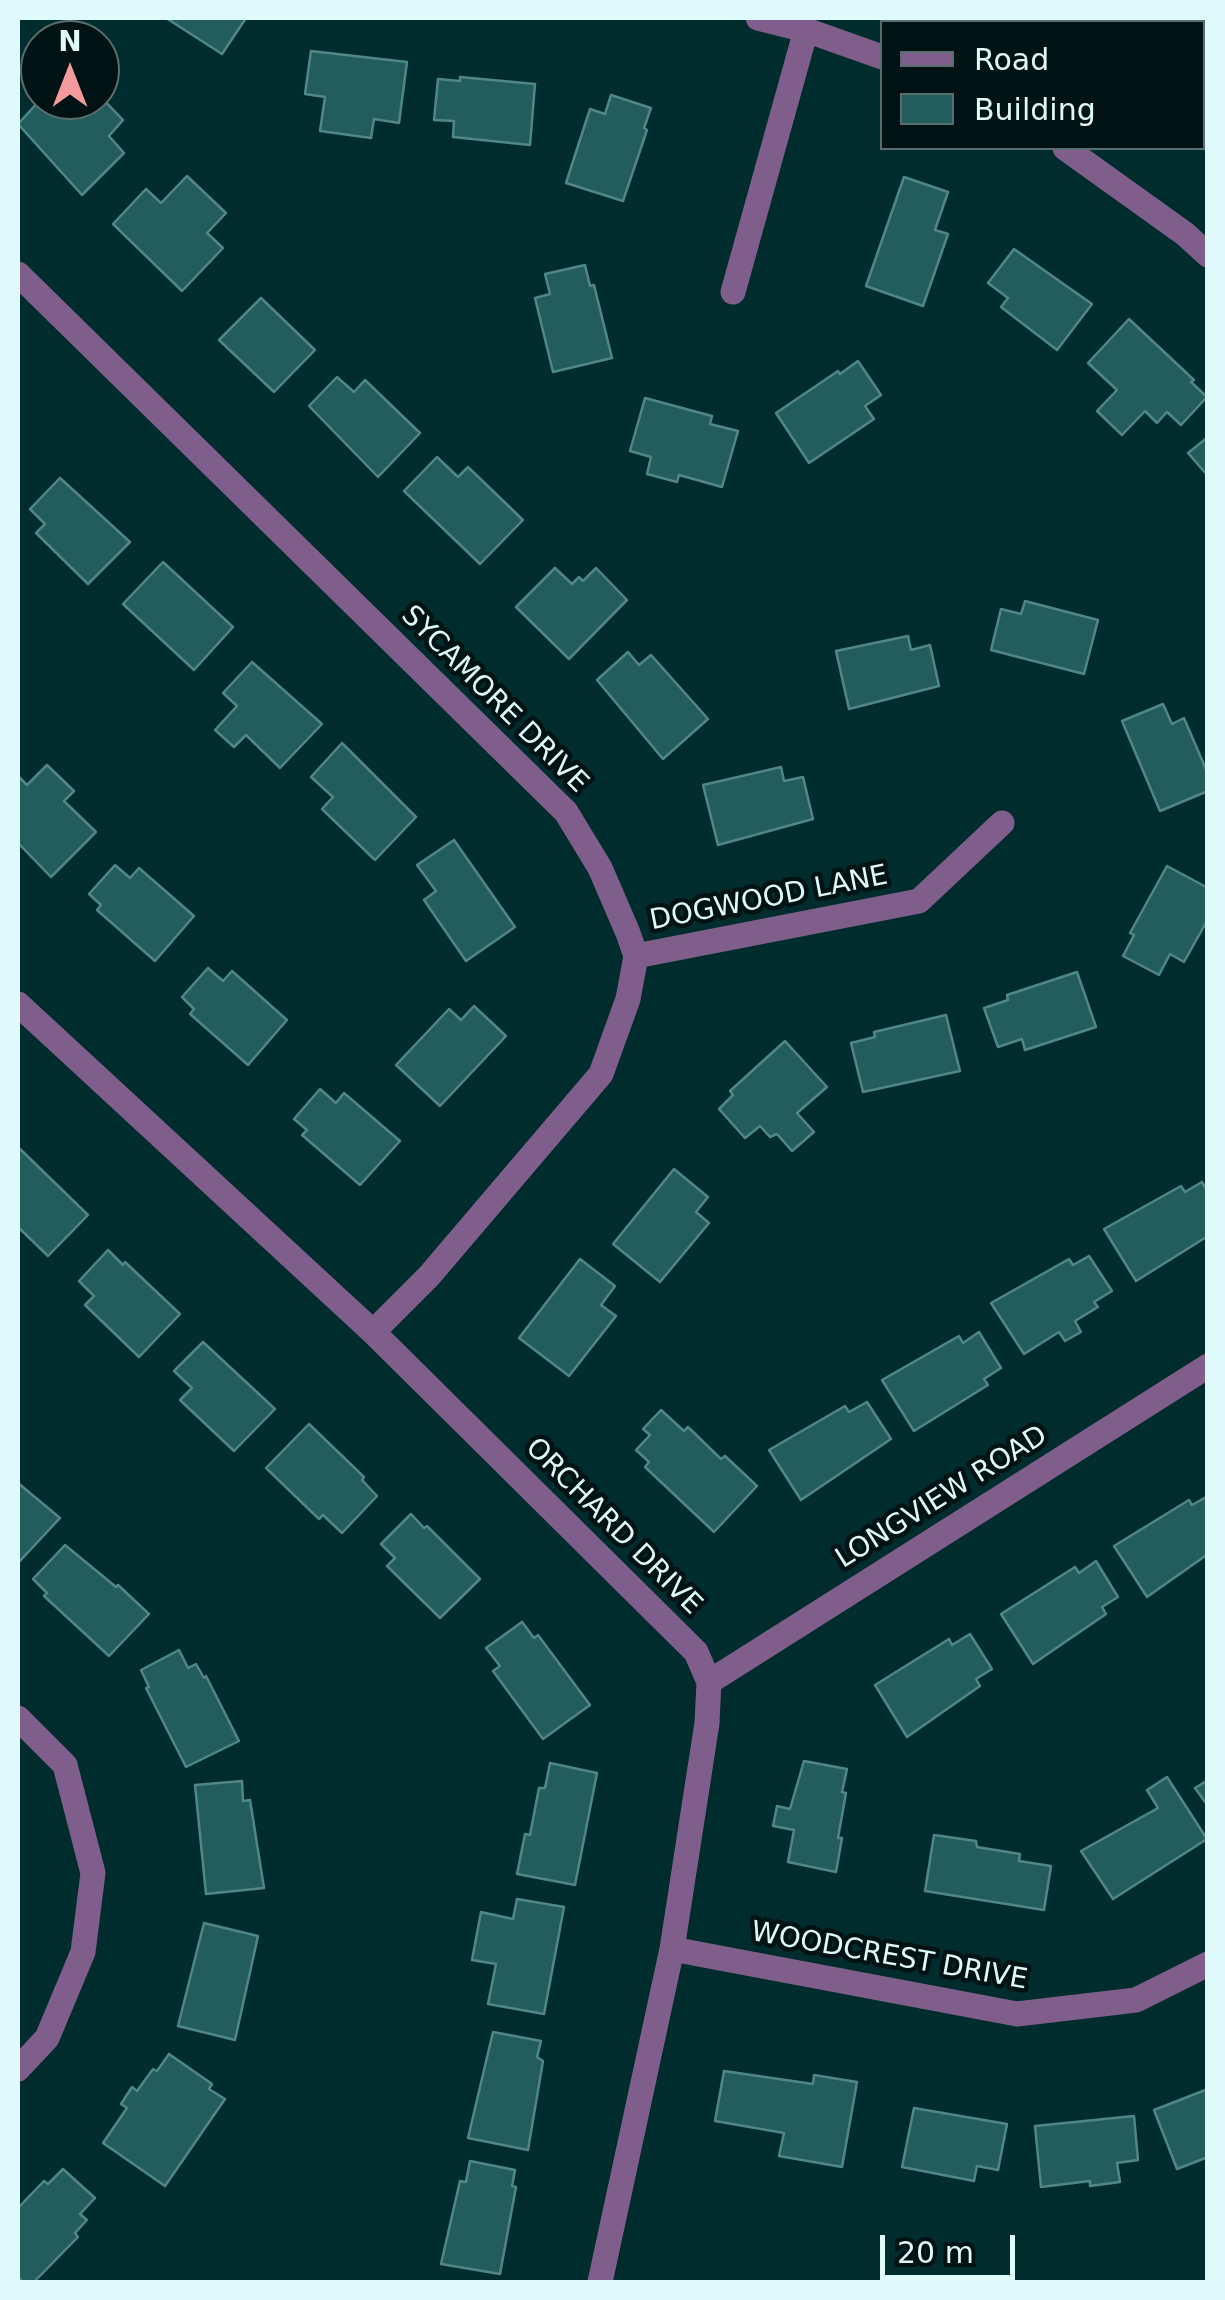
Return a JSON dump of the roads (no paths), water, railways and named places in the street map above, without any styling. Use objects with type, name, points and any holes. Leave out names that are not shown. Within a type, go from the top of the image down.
[{"type":"street","points":[[758,18],[880,56]]},
{"type":"street","points":[[734,292],[806,30]]},
{"type":"street","points":[[1068,150],[1185,234],[1208,255]]},
{"type":"street","name":"SYCAMORE DRIVE","points":[[18,274],[566,812],[600,868],[636,956]]},
{"type":"street","name":"DOGWOOD LANE","points":[[636,956],[919,901],[1002,823]]},
{"type":"street","points":[[373,1332],[430,1276],[601,1074],[628,999],[636,956]]},
{"type":"street","name":"ORCHARD DRIVE","points":[[18,1004],[373,1332],[696,1652],[710,1682]]},
{"type":"street","name":"LONGVIEW ROAD","points":[[710,1682],[1208,1366]]},
{"type":"street","points":[[600,2282],[672,1950],[710,1682]]},
{"type":"street","points":[[18,1718],[66,1765],[94,1873],[82,1952],[47,2038],[18,2069]]},
{"type":"street","name":"WOODCREST DRIVE","points":[[672,1950],[1017,2014],[1136,2000],[1208,1964]]}]
